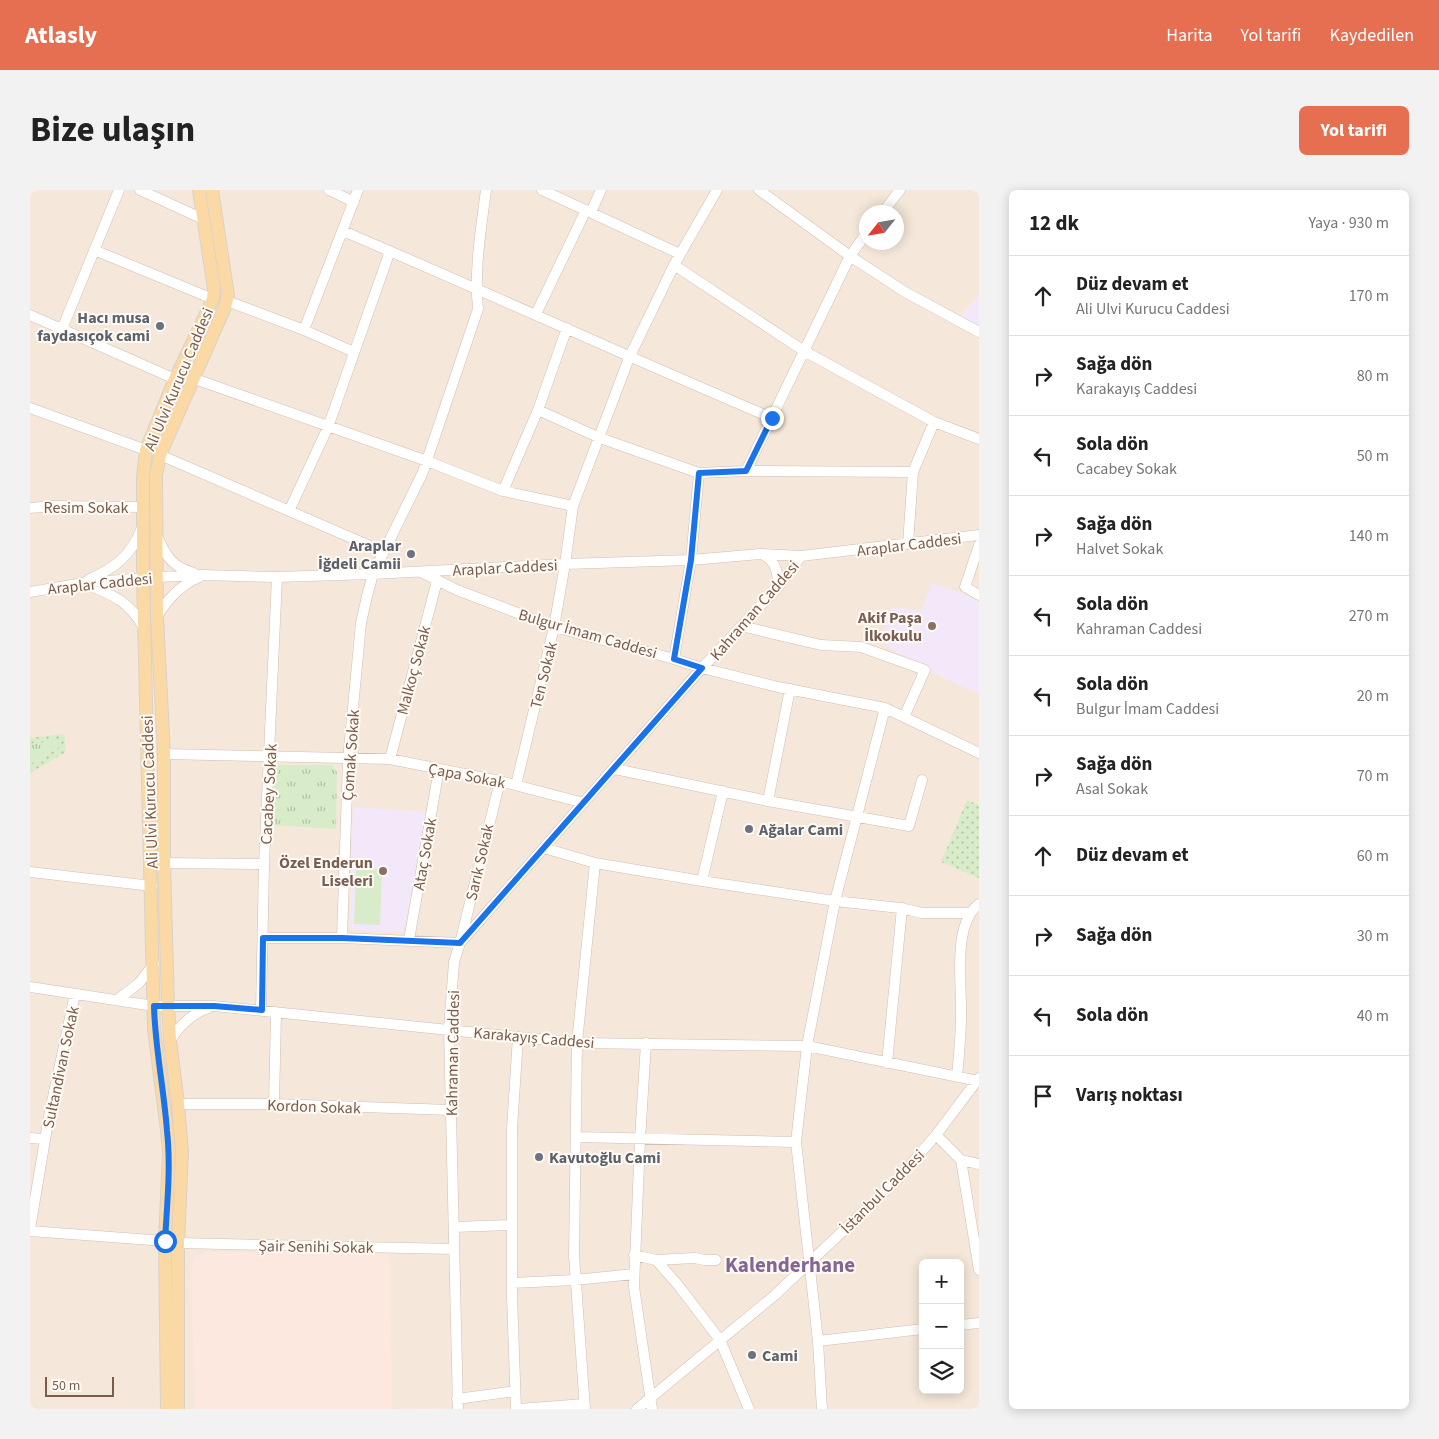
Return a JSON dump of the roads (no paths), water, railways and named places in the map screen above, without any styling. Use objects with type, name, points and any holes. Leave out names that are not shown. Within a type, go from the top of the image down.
[{"type":"main road","name":"Ali Ulvi Kurucu Caddesi","points":[[168,1409],[165,1241],[169,1153],[154,1029],[154,964],[143,578],[143,469],[146,450],[175,379],[213,299],[214,289],[198,190]]},
{"type":"main road","name":"Ali Ulvi Kurucu Caddesi","points":[[178,1409],[178,1243],[182,1152],[168,1005],[164,863],[164,754],[157,617],[156,475],[160,455],[226,307],[228,295],[212,190]]},
{"type":"street","points":[[62,329],[119,190]]},
{"type":"street","points":[[140,190],[203,219]]},
{"type":"street","points":[[329,190],[354,202]]},
{"type":"street","points":[[304,330],[358,190]]},
{"type":"street","name":"Çomak Sokak","points":[[342,938],[348,760],[361,623],[374,574],[427,461],[478,309],[476,288],[478,253],[486,190]]},
{"type":"street","points":[[542,190],[680,254]]},
{"type":"street","points":[[536,314],[588,211],[601,190]]},
{"type":"street","name":"Ten Sokak","points":[[516,785],[554,627],[573,506],[629,358],[674,265],[717,190]]},
{"type":"street","points":[[759,190],[850,256],[905,292],[979,332]]},
{"type":"street","points":[[888,205],[900,190]]},
{"type":"street","points":[[343,231],[536,314],[629,358],[772,418]]},
{"type":"street","points":[[746,471],[850,256],[859,244]]},
{"type":"street","points":[[94,250],[213,299]]},
{"type":"street","points":[[289,511],[328,427],[390,251]]},
{"type":"street","points":[[674,265],[804,351],[934,422],[979,439]]},
{"type":"street","points":[[227,301],[304,330],[354,352]]},
{"type":"street","points":[[30,315],[175,379]]},
{"type":"street","points":[[503,491],[538,410],[567,328]]},
{"type":"street","points":[[195,379],[427,461],[503,491],[573,506]]},
{"type":"street","points":[[30,408],[146,450]]},
{"type":"street","points":[[538,410],[600,438],[699,473],[746,471],[913,472]]},
{"type":"street","points":[[908,544],[913,472],[934,422]]},
{"type":"street","points":[[160,455],[384,552]]},
{"type":"street","points":[[674,659],[691,560],[699,473]]},
{"type":"street","name":"Resim Sokak","points":[[30,508],[52,506],[143,507]]},
{"type":"street","points":[[83,583],[110,570],[120,562],[136,543],[143,525]]},
{"type":"street","points":[[157,535],[164,551],[177,566],[202,575]]},
{"type":"street","name":"Araplar Caddesi","points":[[30,592],[83,583],[157,577],[202,575],[277,577],[374,574],[565,564],[691,560],[760,554],[801,556],[979,535]]},
{"type":"street","points":[[979,545],[965,587],[979,595]]},
{"type":"street","points":[[760,554],[771,560],[775,565],[778,587]]},
{"type":"street","name":"Kahraman Caddesi","points":[[458,1404],[449,1029],[454,962],[460,943],[702,668],[778,587],[801,556]]},
{"type":"street","name":"Bulgur İmam Caddesi","points":[[420,572],[477,598],[554,627],[702,668],[790,689],[885,708],[979,753]]},
{"type":"street","points":[[157,617],[173,593],[202,575]]},
{"type":"street","name":"Cacabey Sokak","points":[[262,1010],[264,864],[277,577]]},
{"type":"street","name":"Malkoç Sokak","points":[[390,759],[437,580]]},
{"type":"street","points":[[83,583],[115,596],[126,603],[145,629]]},
{"type":"street","points":[[741,626],[821,645],[861,646],[926,670],[904,717]]},
{"type":"street","points":[[768,800],[790,689]]},
{"type":"street","points":[[822,1409],[818,1341],[796,1142],[807,1046],[835,901],[885,708]]},
{"type":"street","name":"Çapa Sokak","points":[[164,754],[348,760],[390,759],[500,781],[584,803]]},
{"type":"street","name":"Ataç Sokak","points":[[409,940],[439,769]]},
{"type":"street","points":[[615,769],[909,826],[922,780]]},
{"type":"street","name":"Sarık Sokak","points":[[460,943],[500,781]]},
{"type":"street","points":[[702,881],[723,791]]},
{"type":"street","points":[[544,848],[595,863],[702,881],[835,901],[902,908],[922,913],[970,913]]},
{"type":"street","points":[[164,863],[264,864]]},
{"type":"street","points":[[518,1036],[512,1129],[512,1283],[518,1409],[585,1406],[574,1255],[577,1043],[595,863]]},
{"type":"street","points":[[30,872],[152,886]]},
{"type":"street","points":[[957,1077],[962,1017],[961,947],[967,918],[979,904]]},
{"type":"street","points":[[887,1063],[902,908]]},
{"type":"street","points":[[263,938],[342,938],[460,943]]},
{"type":"street","points":[[117,1000],[139,983],[154,964]]},
{"type":"street","name":"Karakayış Caddesi","points":[[30,987],[154,1006],[214,1006],[262,1010],[577,1043],[807,1046],[978,1080]]},
{"type":"street","name":"Sultandivan Sokak","points":[[30,1230],[44,1139],[75,994]]},
{"type":"street","points":[[170,1040],[188,1018],[198,1011],[214,1006]]},
{"type":"street","points":[[274,1104],[276,1012]]},
{"type":"street","points":[[646,1043],[634,1255],[634,1287],[652,1409]]},
{"type":"street","name":"İstanbul Caddesi","points":[[637,1409],[775,1295],[897,1180],[936,1135],[978,1080]]},
{"type":"street","name":"Kordon Sokak","points":[[178,1104],[274,1104],[451,1110]]},
{"type":"street","points":[[936,1135],[961,1160],[979,1164]]},
{"type":"street","points":[[576,1137],[796,1142]]},
{"type":"street","points":[[30,1138],[44,1139]]},
{"type":"street","points":[[961,1160],[979,1270]]},
{"type":"street","points":[[454,1226],[512,1225]]},
{"type":"street","points":[[30,1230],[165,1241]]},
{"type":"street","name":"Şair Senihi Sokak","points":[[178,1243],[454,1249]]},
{"type":"street","points":[[634,1255],[656,1260],[695,1258],[716,1260]]},
{"type":"street","points":[[656,1260],[678,1285],[720,1340],[749,1409]]},
{"type":"street","points":[[512,1283],[576,1280],[634,1274]]},
{"type":"street","points":[[964,1325],[979,1323]]},
{"type":"street","points":[[818,1341],[919,1329]]},
{"type":"street","points":[[458,1404],[516,1391]]},
{"type":"place","name":"Hacı musa faydasıçok cami","points":[[160,326]]},
{"type":"place","name":"Araplar İğdeli Camii","points":[[411,554]]},
{"type":"place","name":"Akif Paşa İlkokulu","points":[[932,626]]},
{"type":"place","name":"Ağalar Cami","points":[[749,829]]},
{"type":"place","name":"Özel Enderun Liseleri","points":[[383,871]]},
{"type":"place","name":"Kavutoğlu Cami","points":[[539,1157]]},
{"type":"place","name":"Cami","points":[[752,1355]]},
{"type":"district","name":"Kalenderhane","points":[[790,1265]]}]
